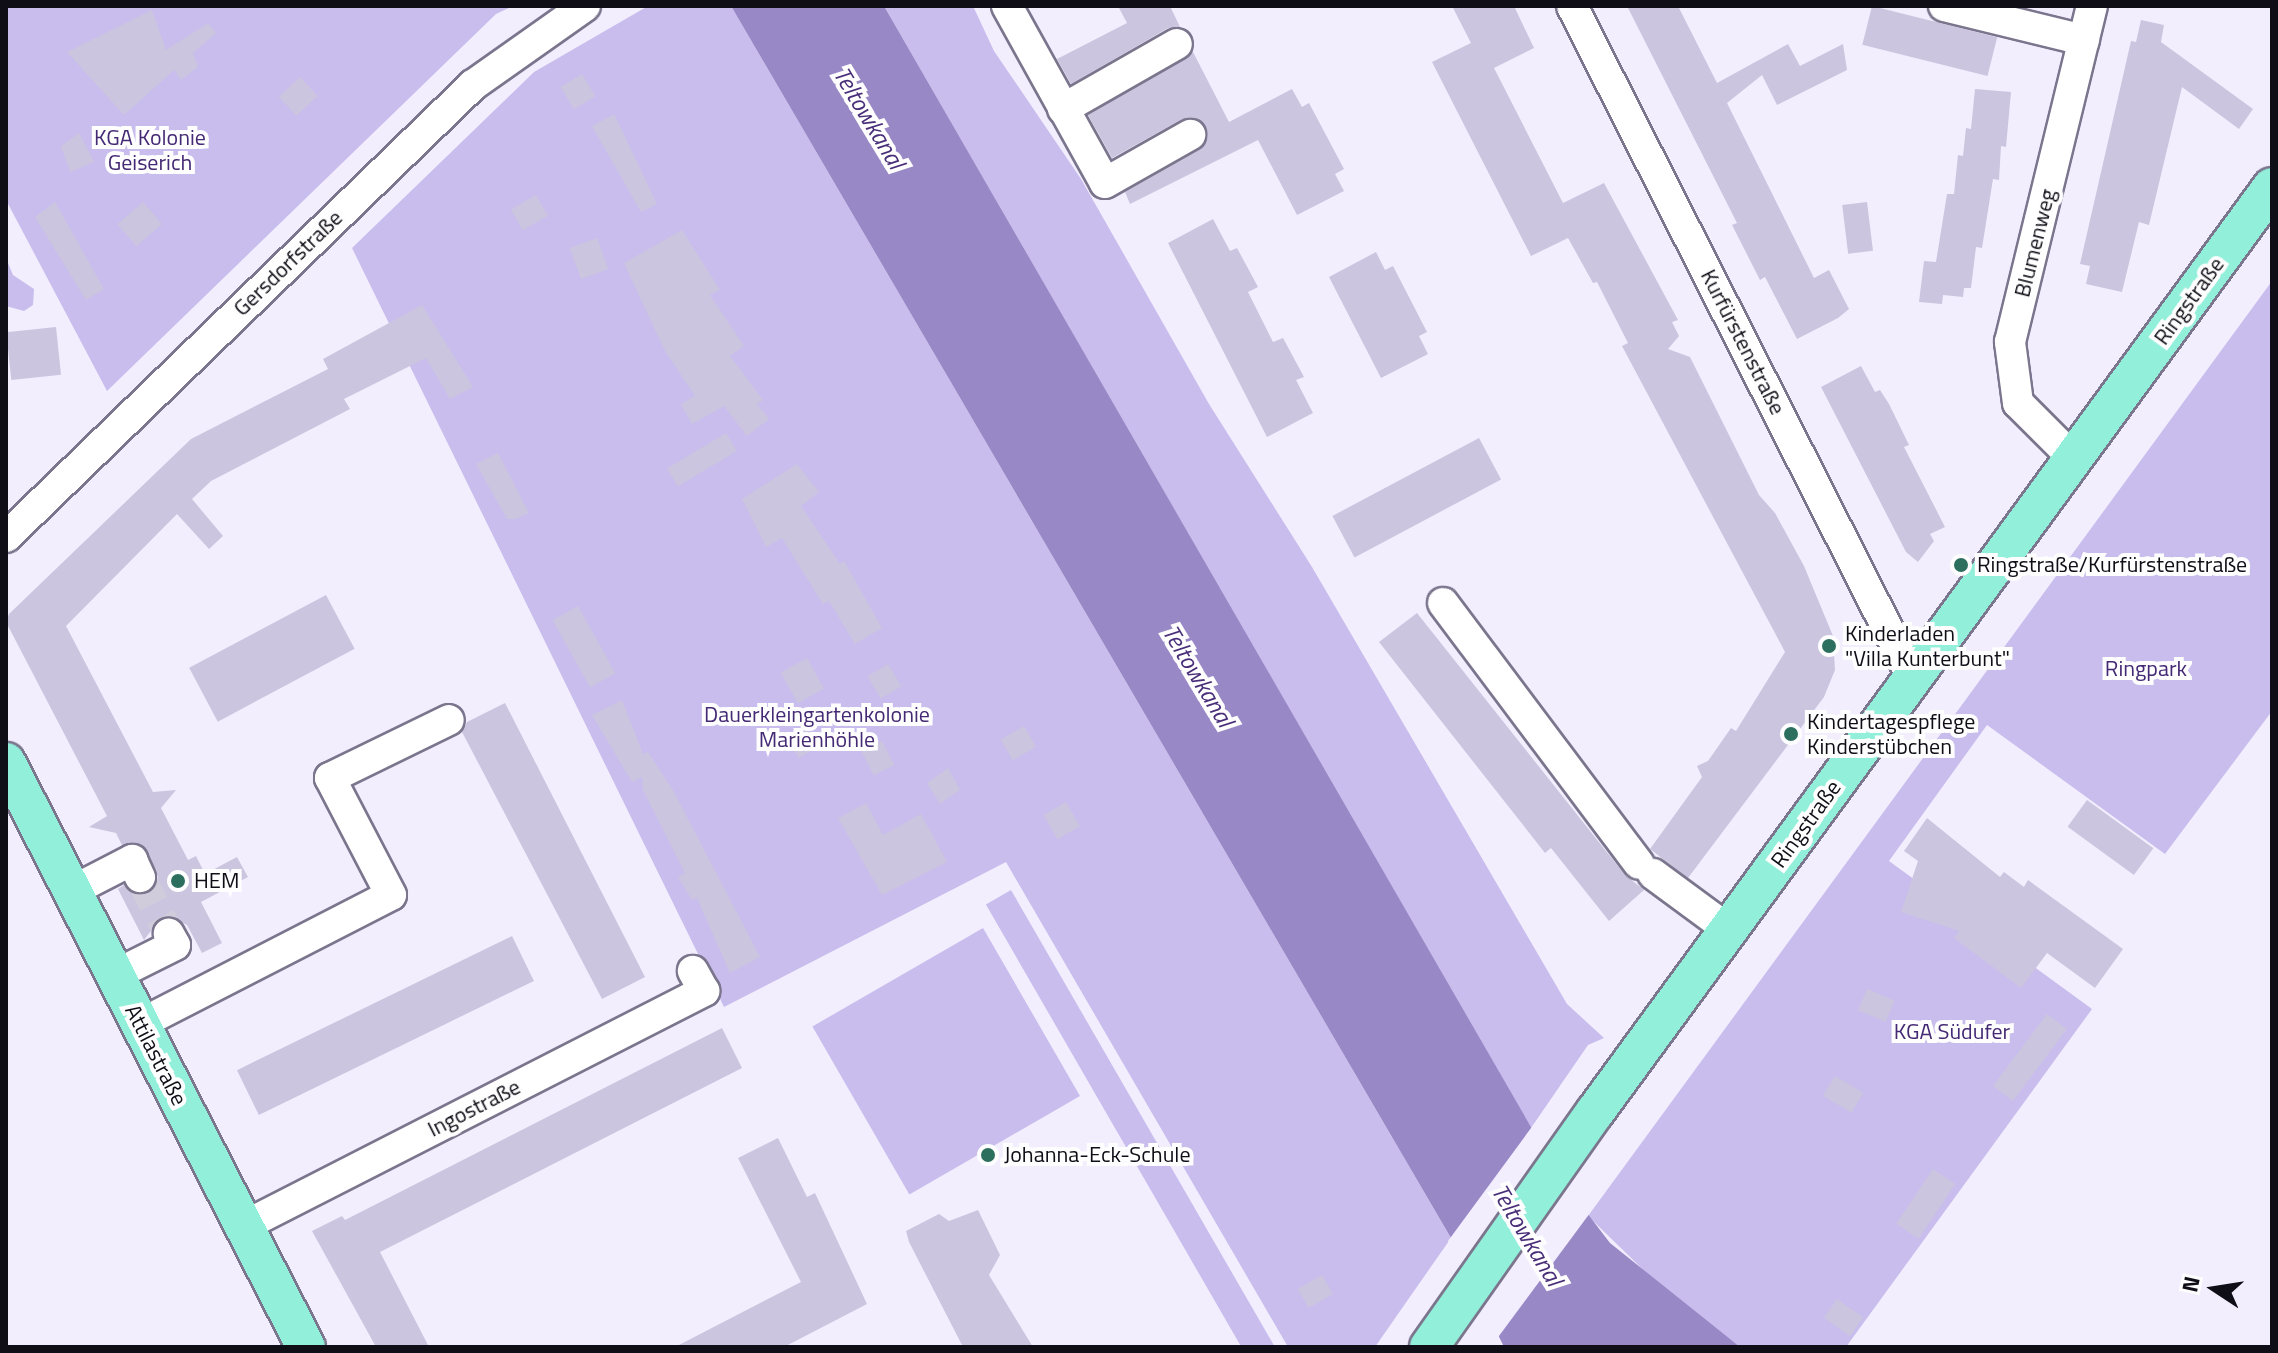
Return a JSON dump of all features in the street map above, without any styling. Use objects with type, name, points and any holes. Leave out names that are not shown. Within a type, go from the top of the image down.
[{"type":"main road","name":"Ringstraße","points":[[1429,1347],[1595,1112],[2272,187]]},
{"type":"main road","name":"Attilastraße","points":[[6,762],[306,1347]]},
{"type":"street","name":"Gersdorfstraße","points":[[6,537],[473,85],[585,6]]},
{"type":"street","points":[[1007,6],[1105,183],[1190,135]]},
{"type":"street","name":"Kurfürstenstraße","points":[[1572,6],[1913,679]]},
{"type":"street","points":[[1944,6],[2084,40]]},
{"type":"street","name":"Blumenweg","points":[[2074,459],[2018,403],[2010,342],[2092,6]]},
{"type":"street","points":[[1063,109],[1177,44]]},
{"type":"street","points":[[1443,603],[1646,869],[1729,930]]},
{"type":"street","points":[[140,1024],[391,895],[330,778],[449,720]]},
{"type":"street","points":[[72,891],[132,860],[140,877]]},
{"type":"street","points":[[115,975],[175,945],[169,934]]},
{"type":"street","name":"Ingostraße","points":[[244,1226],[698,981]]},
{"type":"green space","name":"KGA Kolonie Geiserich","points":[[6,6],[513,6],[496,14],[107,391],[6,200]]},
{"type":"green space","name":"Dauerkleingartenkolonie Marienhöhle","points":[[648,6],[731,6],[1451,1238],[1375,1347],[1288,1347],[1006,862],[724,1007],[352,248],[534,72]]},
{"type":"green space","points":[[884,6],[973,6],[994,51],[1081,179],[1209,404],[1312,567],[1567,1004],[1604,1038],[1588,1045],[1531,1128]]},
{"type":"green space","points":[[6,258],[13,275],[34,289],[33,305],[24,311],[6,306]]},
{"type":"green space","points":[[2272,281],[2272,711],[2165,854],[1987,725],[1889,861],[2092,1009],[1846,1347],[1740,1347],[1664,1290],[1588,1216]]},
{"type":"green space","points":[[1011,890],[1275,1347],[1241,1347],[986,904]]},
{"type":"green space","points":[[983,928],[1080,1096],[909,1195],[812,1026]]},
{"type":"water","name":"Teltowkanal","points":[[731,6],[884,6],[1561,1179],[1610,1243],[1740,1347],[1504,1347],[1451,1238]]},
{"type":"pier","points":[[1534,1124],[1590,1213],[1496,1340],[1448,1241]]},
{"type":"building","points":[[1118,6],[1170,6],[1180,27],[1168,28],[1071,84],[1057,59],[1127,23]]},
{"type":"building","points":[[1452,6],[1514,6],[1534,48],[1494,68],[1563,203],[1604,183],[1678,320],[1672,322],[1679,336],[1668,349],[1690,357],[1759,495],[1775,513],[1804,566],[1833,636],[1835,670],[1824,697],[1688,878],[1650,849],[1702,777],[1697,766],[1708,761],[1731,728],[1736,731],[1785,652],[1622,346],[1628,343],[1597,282],[1593,283],[1568,238],[1531,256],[1432,62],[1471,43]]},
{"type":"building","points":[[1627,6],[1678,6],[1717,83],[1788,44],[1800,66],[1843,44],[1847,70],[1777,105],[1762,75],[1727,103],[1814,278],[1829,270],[1849,309],[1838,318],[1797,339],[1765,277],[1760,280],[1732,225],[1737,223]]},
{"type":"building","points":[[1872,6],[1997,37],[1987,76],[1862,45]]},
{"type":"building","points":[[152,10],[166,50],[208,23],[216,33],[193,53],[198,67],[181,80],[174,70],[124,115],[67,52]]},
{"type":"building","points":[[2141,20],[2164,25],[2161,42],[2253,109],[2239,129],[2182,87],[2149,225],[2139,222],[2122,292],[2086,284],[2090,266],[2080,264],[2131,41],[2136,42]]},
{"type":"building","points":[[1193,52],[1229,122],[1292,89],[1302,107],[1309,103],[1344,169],[1335,174],[1344,191],[1297,215],[1258,140],[1130,204],[1125,192],[1199,150],[1208,136],[1206,127],[1198,119],[1182,119],[1112,158],[1088,115]]},
{"type":"building","points":[[582,74],[595,96],[574,109],[561,87]]},
{"type":"building","points":[[300,77],[318,96],[297,116],[279,97]]},
{"type":"building","points":[[1975,89],[2011,92],[2006,147],[2001,146],[1999,180],[1993,179],[1982,248],[1976,247],[1971,288],[1964,288],[1963,297],[1943,295],[1942,304],[1919,302],[1924,261],[1936,262],[1947,194],[1954,194],[1958,155],[1963,156],[1966,128],[1971,129]]},
{"type":"building","points":[[614,114],[657,204],[641,212],[592,126]]},
{"type":"building","points":[[79,133],[94,162],[70,172],[61,146]]},
{"type":"building","points":[[536,195],[548,216],[523,230],[511,210]]},
{"type":"building","points":[[55,202],[104,289],[86,300],[35,217]]},
{"type":"building","points":[[143,202],[162,224],[136,246],[117,224]]},
{"type":"building","points":[[1867,202],[1873,251],[1848,254],[1842,205]]},
{"type":"building","points":[[1213,219],[1230,251],[1237,248],[1258,287],[1248,292],[1273,342],[1283,338],[1304,377],[1296,380],[1313,413],[1267,437],[1168,243]]},
{"type":"building","points":[[682,230],[720,290],[710,295],[744,346],[730,356],[763,400],[757,404],[769,419],[747,436],[724,406],[692,424],[681,404],[695,396],[665,351],[624,263]]},
{"type":"building","points":[[597,238],[608,269],[581,279],[570,248]]},
{"type":"building","points":[[1376,252],[1385,270],[1393,266],[1427,332],[1419,336],[1428,354],[1381,378],[1329,277]]},
{"type":"building","points":[[422,305],[473,387],[450,399],[426,358],[344,399],[350,409],[211,481],[192,499],[223,536],[209,549],[177,514],[66,626],[153,792],[176,790],[161,808],[188,860],[196,856],[205,874],[237,857],[248,877],[201,902],[222,943],[202,953],[187,925],[170,916],[160,919],[144,940],[118,889],[124,885],[138,895],[148,893],[158,879],[156,869],[141,845],[122,845],[116,833],[89,827],[107,816],[6,622],[9,614],[191,439],[328,369],[323,359]]},
{"type":"building","points":[[56,327],[61,375],[11,380],[6,332]]},
{"type":"building","points":[[1861,366],[1875,392],[1880,390],[1889,404],[1909,445],[1904,447],[1945,527],[1930,534],[1934,541],[1918,562],[1906,552],[1821,387]]},
{"type":"building","points":[[726,433],[737,451],[678,487],[667,469]]},
{"type":"building","points":[[1479,438],[1501,479],[1354,557],[1332,516]]},
{"type":"building","points":[[498,453],[529,513],[516,519],[507,519],[476,464]]},
{"type":"building","points":[[797,464],[819,492],[801,506],[840,564],[844,561],[882,628],[855,644],[829,601],[823,604],[782,538],[766,547],[742,499]]},
{"type":"building","points":[[326,595],[355,649],[218,722],[189,668]]},
{"type":"building","points":[[578,606],[615,673],[590,687],[553,620]]},
{"type":"building","points":[[1417,613],[1625,875],[1644,890],[1609,921],[1551,848],[1545,853],[1379,642]]},
{"type":"building","points":[[807,658],[824,689],[798,703],[781,673]]},
{"type":"building","points":[[888,664],[901,686],[881,699],[867,676]]},
{"type":"building","points":[[622,700],[643,754],[648,752],[674,792],[760,957],[730,973],[697,898],[692,900],[678,877],[685,873],[643,790],[642,777],[632,782],[592,715]]},
{"type":"building","points":[[505,703],[645,977],[602,999],[462,732],[467,722]]},
{"type":"building","points":[[1024,726],[1036,747],[1013,760],[1001,740]]},
{"type":"building","points":[[806,728],[818,747],[799,758],[787,740]]},
{"type":"building","points":[[882,741],[894,765],[874,775],[862,751]]},
{"type":"building","points":[[948,768],[960,790],[940,804],[927,783]]},
{"type":"building","points":[[2087,800],[2153,848],[2134,875],[2068,827]]},
{"type":"building","points":[[1066,802],[1080,826],[1057,839],[1043,815]]},
{"type":"building","points":[[866,803],[883,835],[921,814],[947,862],[882,895],[838,818]]},
{"type":"building","points":[[1927,818],[2000,877],[2004,872],[2024,887],[2028,880],[2123,949],[2095,988],[2047,953],[2021,988],[1954,938],[1959,931],[1901,912],[1918,861],[1904,851]]},
{"type":"building","points":[[512,936],[534,981],[259,1115],[237,1070]]},
{"type":"building","points":[[1867,989],[1895,1001],[1886,1022],[1858,1010]]},
{"type":"building","points":[[2047,1014],[2067,1029],[2013,1101],[1993,1086]]},
{"type":"building","points":[[722,1028],[742,1068],[380,1252],[429,1347],[376,1347],[312,1231],[342,1216],[345,1220]]},
{"type":"building","points":[[1835,1076],[1863,1093],[1851,1113],[1823,1096]]},
{"type":"building","points":[[778,1138],[807,1197],[815,1193],[867,1304],[784,1347],[675,1347],[801,1282],[738,1158]]},
{"type":"building","points":[[1933,1169],[1955,1184],[1918,1239],[1896,1224]]},
{"type":"building","points":[[978,1210],[1000,1255],[989,1275],[1033,1347],[963,1347],[909,1242],[906,1231],[939,1214],[949,1221]]},
{"type":"building","points":[[1322,1275],[1333,1294],[1309,1308],[1298,1289]]},
{"type":"building","points":[[1837,1299],[1863,1317],[1850,1336],[1824,1318]]},
{"type":"tunnel","points":[[140,877],[169,934]]},
{"type":"place","name":"Ringstraße/Kurfürstenstraße","points":[[1961,565]]},
{"type":"place","name":"Kinderladen \"Villa Kunterbunt\"","points":[[1829,646]]},
{"type":"place","name":"Kindertagespflege Kinderstübchen","points":[[1791,734]]},
{"type":"place","name":"HEM","points":[[178,881]]},
{"type":"place","name":"Johanna-Eck-Schule","points":[[988,1155]]},
{"type":"park label","name":"Ringpark","points":[[2146,669]]},
{"type":"park label","name":"KGA Südufer","points":[[1952,1032]]}]
